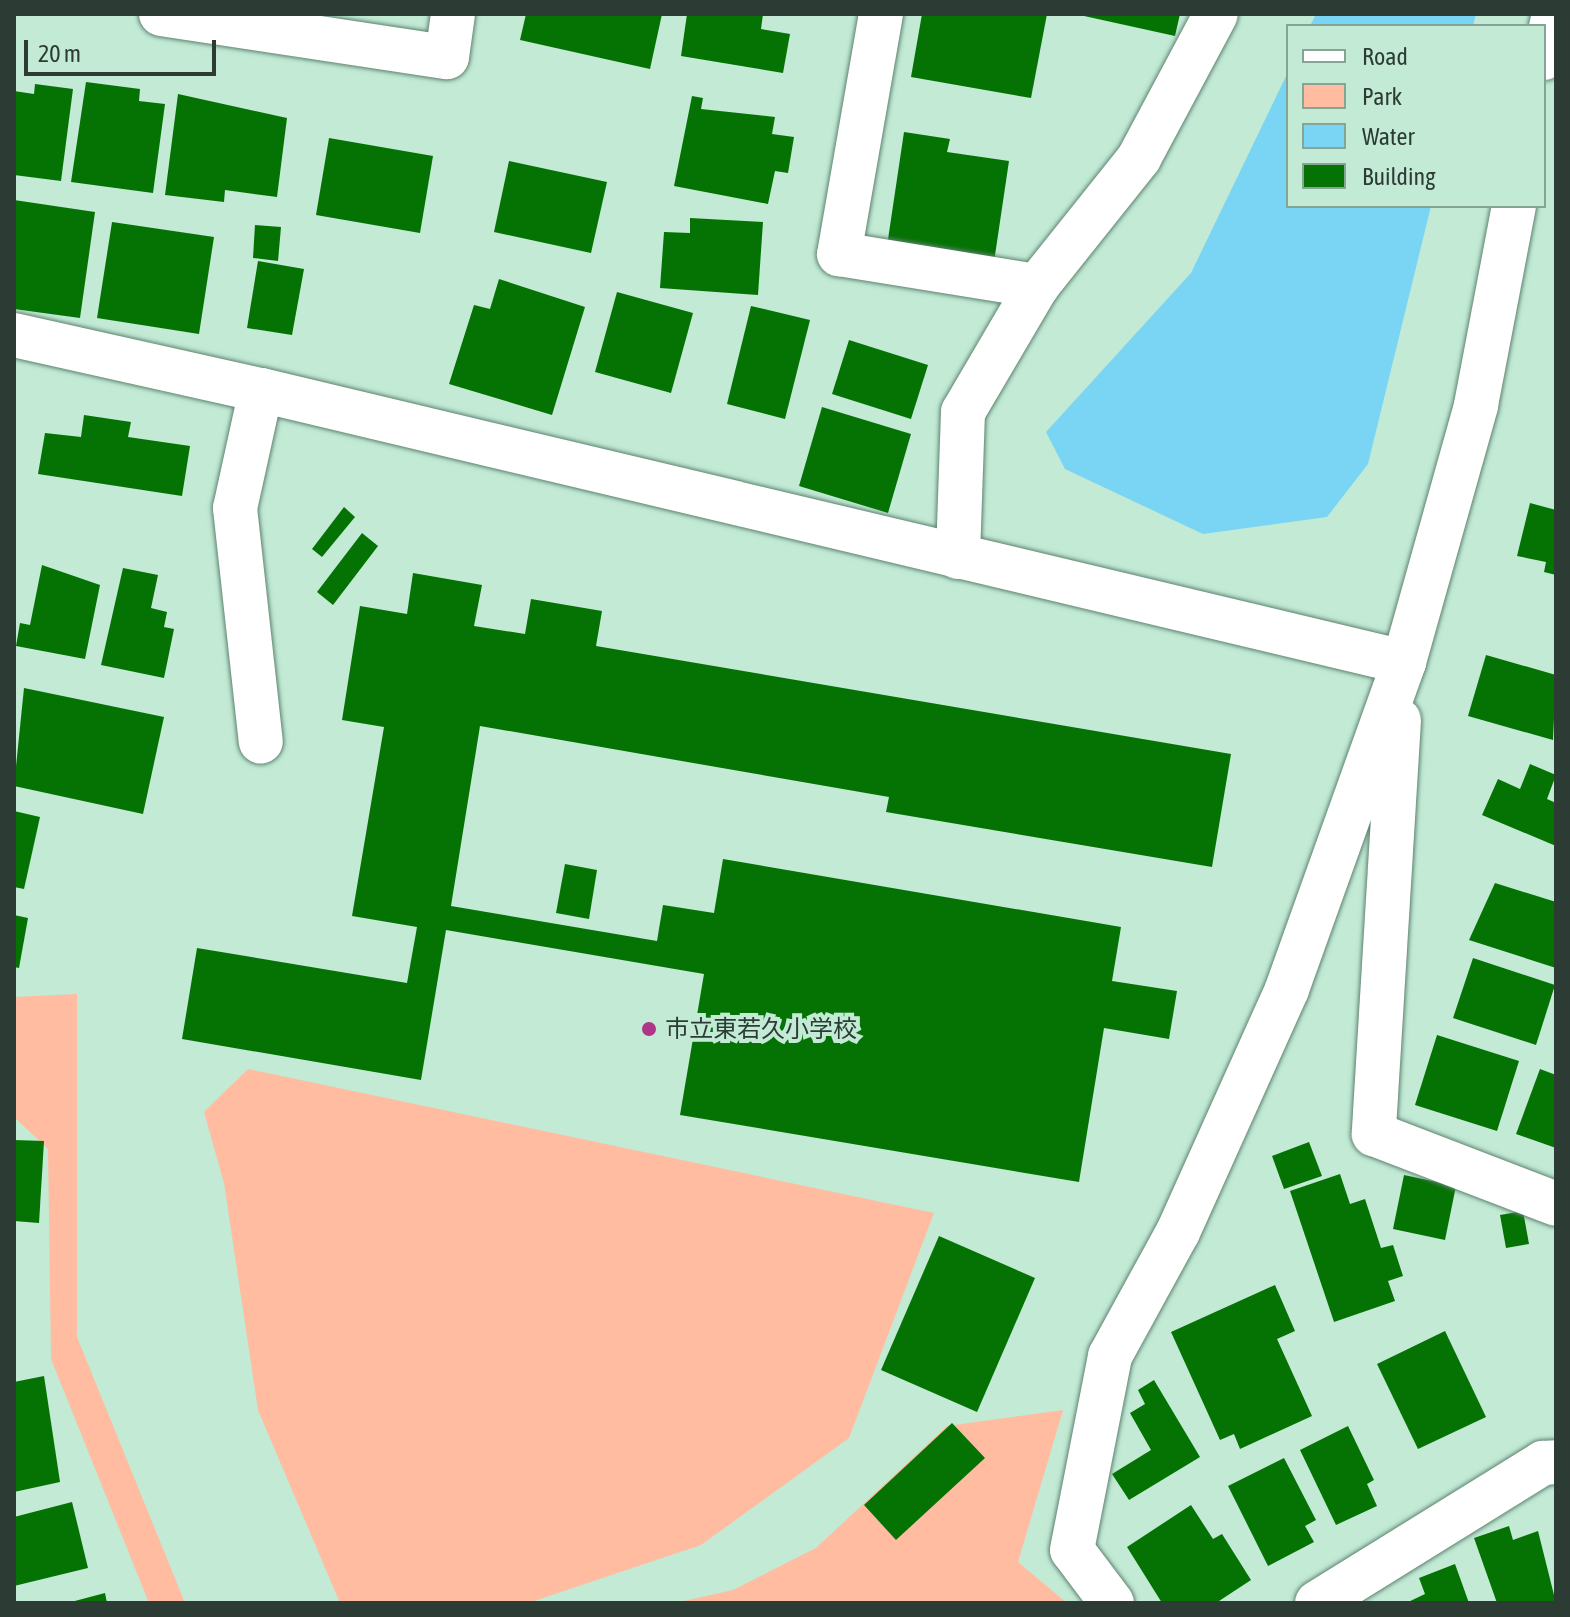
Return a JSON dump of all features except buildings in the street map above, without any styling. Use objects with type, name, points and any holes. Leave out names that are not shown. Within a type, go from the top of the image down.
[{"type":"street","points":[[161,14],[447,57],[453,14]]},
{"type":"street","points":[[881,14],[839,254],[1037,286]]},
{"type":"street","points":[[958,557],[963,412],[1037,286],[1139,158],[1216,14]]},
{"type":"street","points":[[1546,49],[1554,14]]},
{"type":"street","points":[[1112,1603],[1072,1550],[1110,1356],[1178,1232],[1287,989],[1404,662],[1476,405],[1514,208]]},
{"type":"street","points":[[14,335],[261,390],[1404,662]]},
{"type":"street","points":[[261,390],[235,508],[261,742]]},
{"type":"street","points":[[1404,662],[1374,1134],[1556,1204]]},
{"type":"street","points":[[1317,1603],[1543,1463],[1556,1462]]},
{"type":"green space","points":[[77,994],[77,1337],[185,1603],[149,1603],[51,1359],[48,1149],[14,1117],[14,997]]},
{"type":"green space","points":[[248,1069],[934,1213],[849,1438],[701,1545],[528,1603],[340,1603],[258,1410],[224,1183],[204,1112]]},
{"type":"green space","points":[[1063,1410],[1018,1562],[1067,1603],[675,1603],[733,1590],[816,1548],[947,1426]]},
{"type":"water","points":[[1316,14],[1476,14],[1474,24],[1311,24]]},
{"type":"water","points":[[1286,76],[1286,208],[1431,208],[1368,464],[1327,517],[1203,534],[1065,469],[1046,432],[1191,273]]},
{"type":"place","name":"市立東若久小学校","points":[[649,1029]]}]
